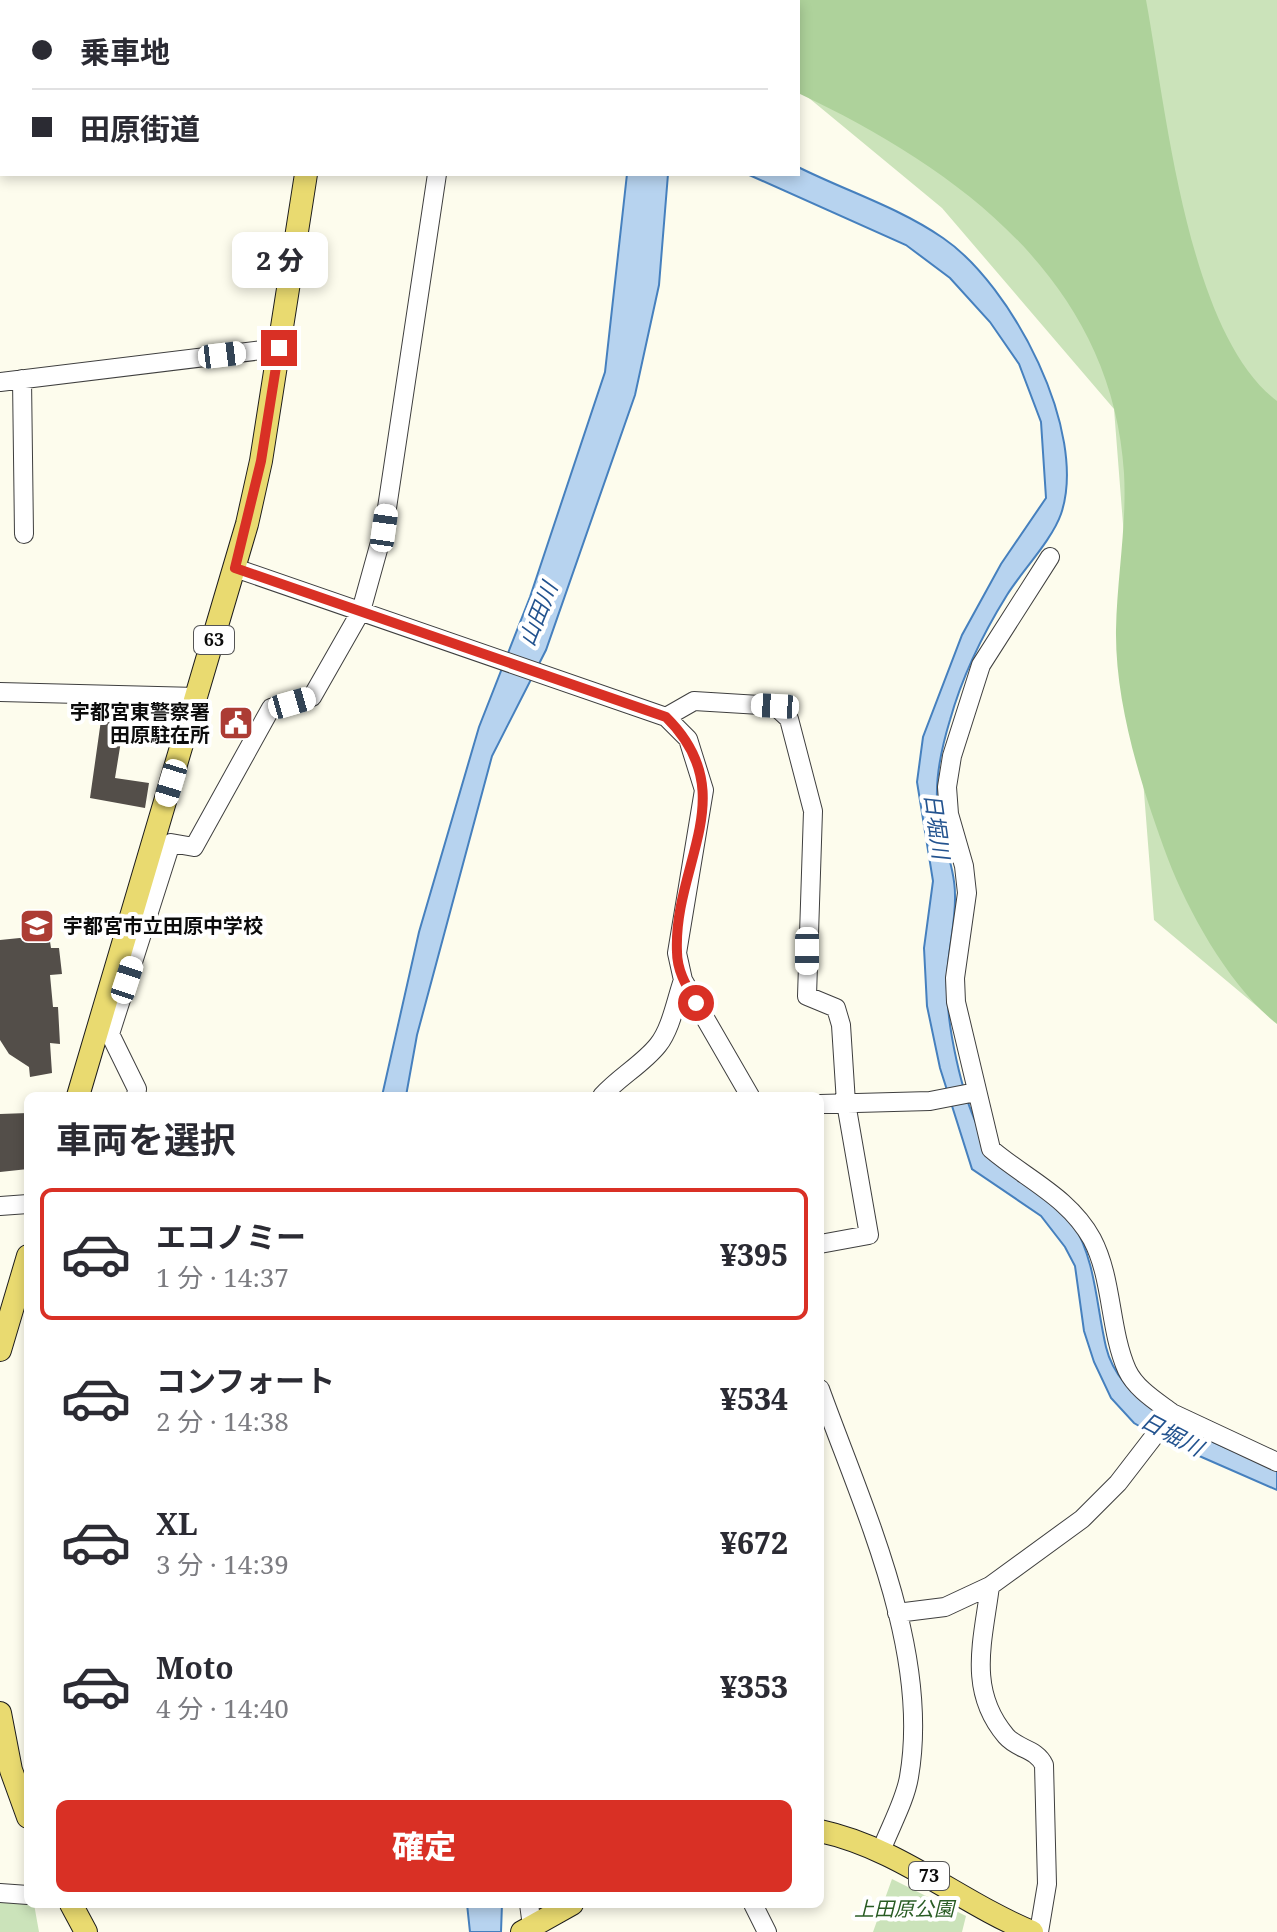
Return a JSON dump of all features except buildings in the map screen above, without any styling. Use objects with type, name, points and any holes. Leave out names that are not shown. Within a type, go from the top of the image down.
[{"type":"main road","name":"63","points":[[79,1092],[235,568],[261,461],[306,176]]},
{"type":"main road","points":[[0,1350],[24,1269]]},
{"type":"main road","points":[[0,1713],[11,1770],[24,1806]]},
{"type":"main road","name":"73","points":[[824,1832],[881,1851],[1006,1921],[1032,1932]]},
{"type":"main road","points":[[73,1908],[86,1932]]},
{"type":"main road","points":[[528,1921],[562,1908]]},
{"type":"street","points":[[137,1092],[110,1034],[171,843],[194,847],[271,708],[312,697],[361,611],[384,528],[437,176]]},
{"type":"street","points":[[0,382],[279,348]]},
{"type":"street","points":[[22,379],[24,534]]},
{"type":"street","points":[[1050,557],[981,665],[952,756],[947,787],[949,814],[964,866],[967,893],[955,978],[956,1002],[976,1092],[991,1149],[1067,1205],[1092,1239],[1103,1270],[1128,1371],[1142,1390],[1172,1413],[1277,1462]]},
{"type":"street","points":[[235,568],[666,717],[688,739],[704,790],[679,926],[677,953],[683,980],[748,1092]]},
{"type":"street","points":[[0,692],[197,697]]},
{"type":"street","points":[[666,717],[694,701],[775,706],[789,719],[813,811],[807,996],[836,1008],[841,1025],[846,1103],[869,1235],[824,1243]]},
{"type":"street","points":[[606,1092],[661,1042],[683,980]]},
{"type":"street","points":[[824,1104],[930,1101],[976,1092]]},
{"type":"street","points":[[0,1206],[24,1204]]},
{"type":"street","points":[[824,1401],[897,1613],[915,1715],[909,1779],[881,1851]]},
{"type":"street","points":[[897,1613],[945,1607],[990,1586],[1039,1554],[1082,1519],[1118,1483],[1172,1413]]},
{"type":"street","points":[[990,1586],[979,1679],[987,1710],[1008,1739],[1039,1754],[1044,1765],[1047,1884],[1039,1932]]},
{"type":"street","points":[[0,1893],[24,1895]]},
{"type":"street","points":[[755,1908],[767,1932]]},
{"type":"green space","points":[[800,0],[1277,0],[1277,1023],[1154,920],[1114,409],[942,208],[800,91]]},
{"type":"green space","points":[[800,0],[1146,0],[1173,156],[1201,272],[1221,325],[1246,369],[1277,401],[1277,1024],[1260,1009],[1228,970],[1187,903],[1168,859],[1140,776],[1125,717],[1117,659],[1124,473],[1113,404],[1090,343],[1058,288],[1016,239],[968,195],[914,157],[800,94]]},
{"type":"green space","name":"上田原公園","points":[[892,1879],[966,1916],[962,1932],[873,1932]]},
{"type":"green space","points":[[0,1899],[24,1903],[24,1908],[35,1908],[39,1932],[0,1932]]},
{"type":"water","name":"日堀川","points":[[800,168],[908,217],[943,238],[969,260],[1018,324],[1054,403],[1064,443],[1067,481],[1061,514],[1044,545],[1007,595],[974,655],[955,704],[939,770],[938,811],[955,895],[947,979],[948,1006],[956,1060],[966,1095],[984,1137],[1052,1198],[1073,1223],[1091,1268],[1106,1347],[1116,1370],[1131,1391],[1176,1424],[1277,1469],[1277,1490],[1165,1441],[1134,1423],[1111,1398],[1084,1331],[1075,1266],[1065,1247],[1041,1216],[972,1169],[940,1068],[927,1006],[924,948],[933,881],[917,782],[923,737],[962,635],[1001,564],[1046,498],[1041,422],[1019,364],[990,322],[950,278],[906,245],[751,176],[800,176]]},
{"type":"water","name":"山田川","points":[[627,176],[668,176],[659,285],[635,395],[546,650],[492,756],[417,1035],[407,1092],[383,1092],[419,932],[479,727],[530,597],[605,372]]},
{"type":"water","points":[[467,1908],[502,1908],[501,1932],[470,1932]]},
{"type":"place","name":"宇都宮東警察署 田原駐在所","points":[[236,723]]},
{"type":"place","name":"宇都宮市立田原中学校","points":[[37,926]]},
{"type":"route","points":[[279,348],[261,461],[235,568],[666,717],[688,739],[704,790],[679,926],[677,953],[683,980],[696,1003]]}]
